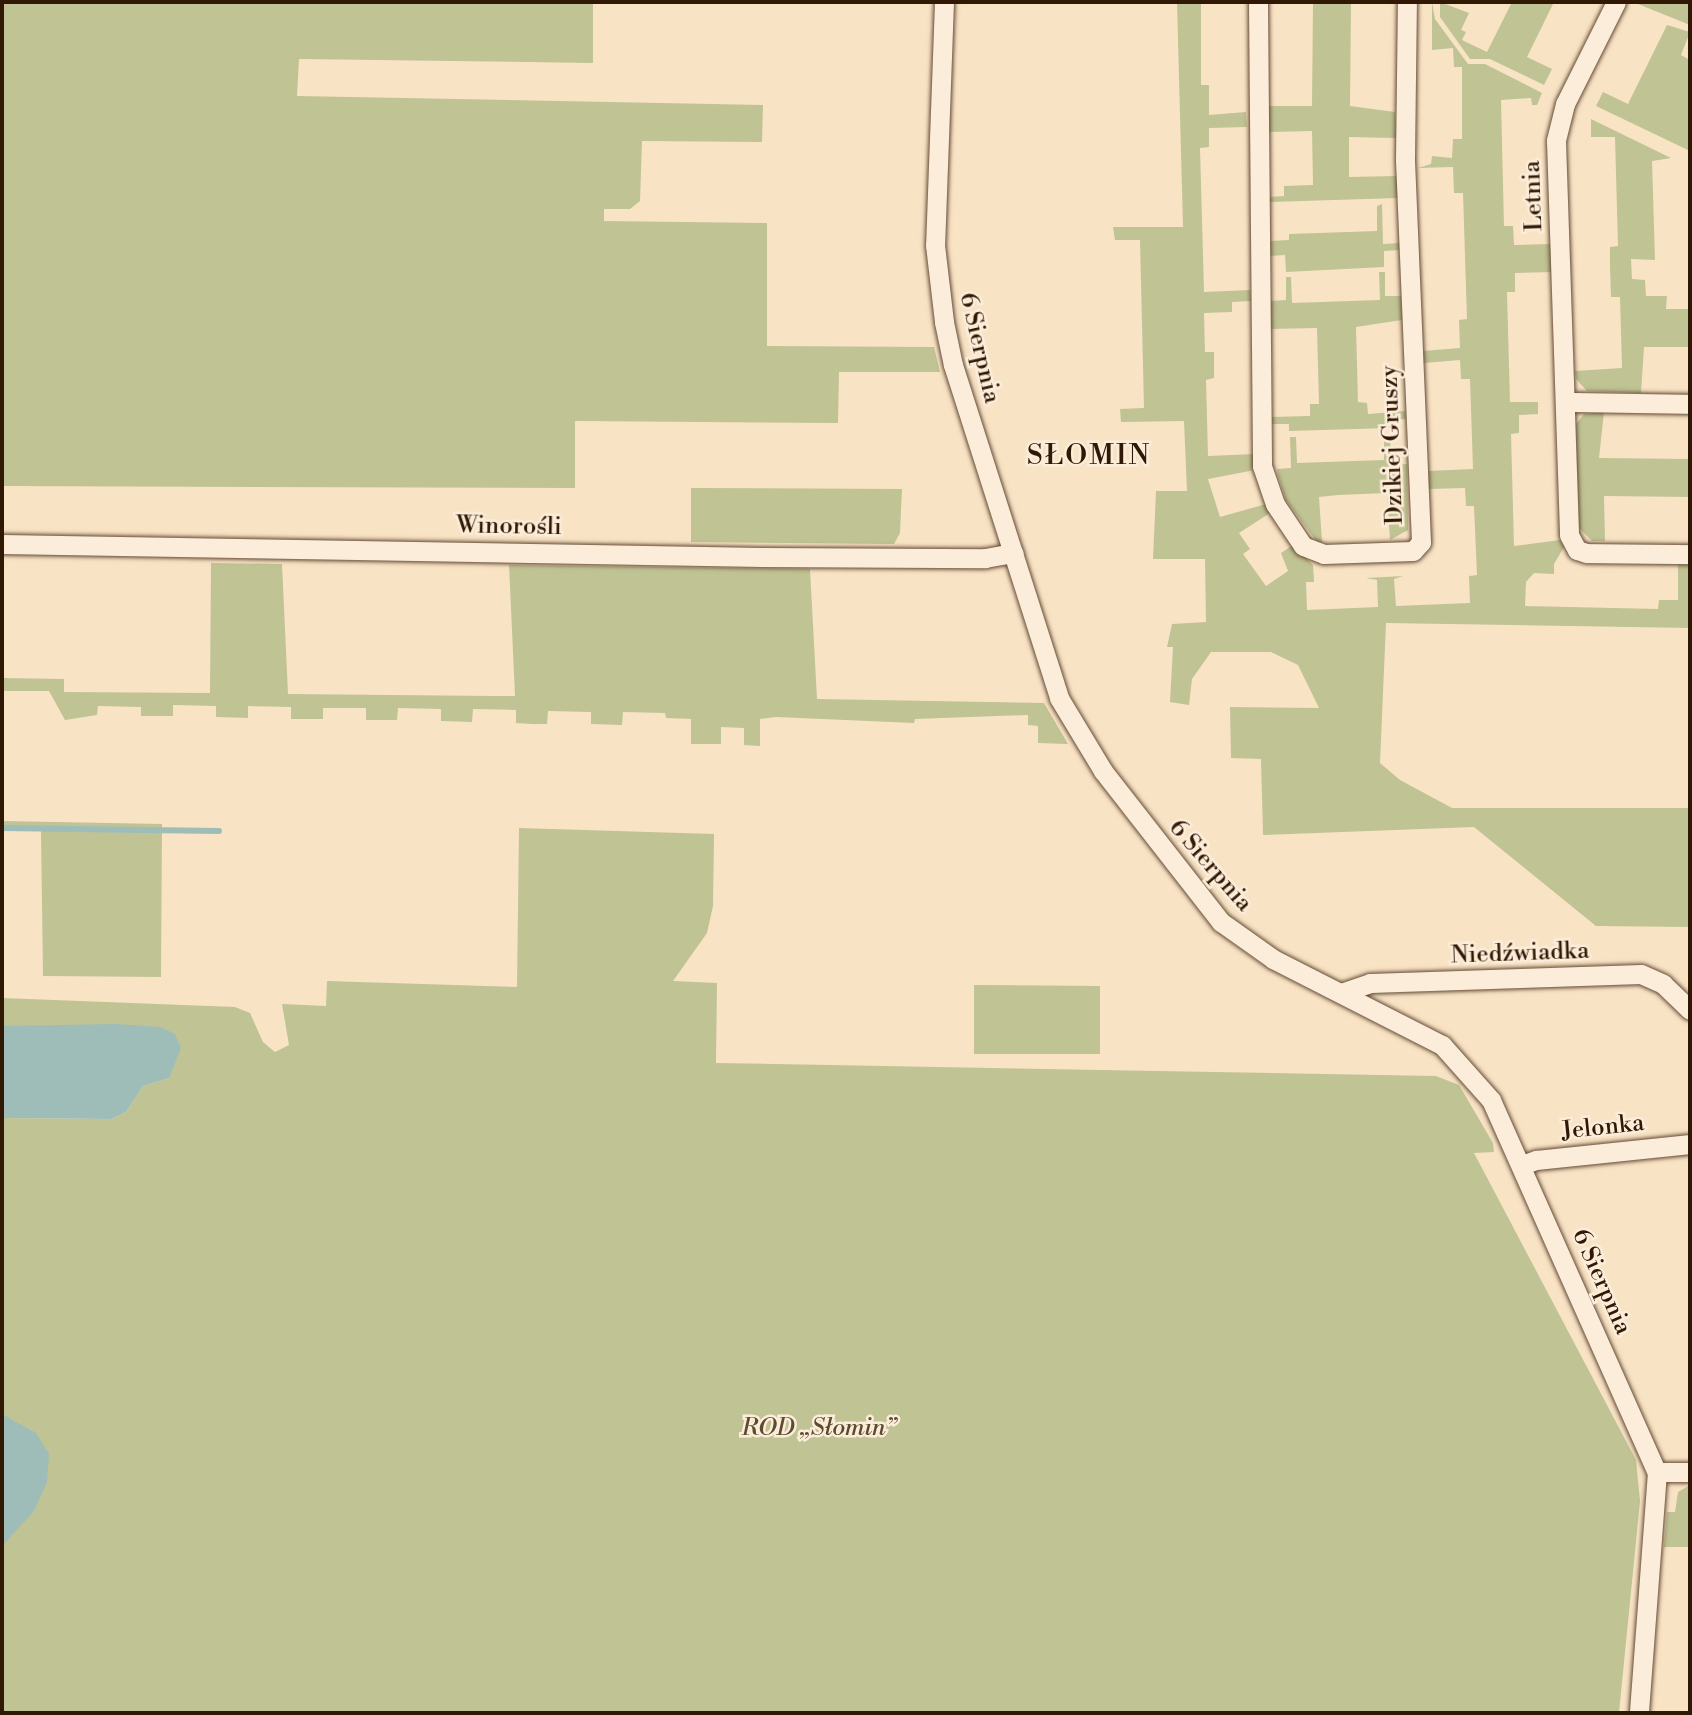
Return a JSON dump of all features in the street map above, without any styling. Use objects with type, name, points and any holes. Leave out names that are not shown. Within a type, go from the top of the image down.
[{"type":"street","name":"6 Sierpnia","points":[[944,2],[935,213],[938,280],[953,365],[1065,713],[1131,809],[1221,922],[1273,959],[1423,1034],[1462,1064],[1491,1100],[1657,1472],[1639,1713]]},
{"type":"street","name":"Dzikiej Gruszy","points":[[1258,2],[1262,466],[1275,504],[1303,546],[1324,554],[1413,551],[1421,542],[1405,159],[1407,2]]},
{"type":"street","name":"Letnia","points":[[1616,2],[1565,104],[1556,142],[1567,401],[1569,535],[1577,550],[1690,554]]},
{"type":"street","points":[[1567,401],[1690,404]]},
{"type":"street","name":"Winorośli","points":[[2,544],[776,557],[985,558],[1014,553]]},
{"type":"street","name":"Niedźwiadka","points":[[1340,993],[1370,983],[1640,974],[1663,984],[1690,1010]]},
{"type":"street","name":"Jelonka","points":[[1522,1165],[1536,1160],[1690,1144]]},
{"type":"street","points":[[1657,1472],[1690,1472]]},
{"type":"green space","points":[[2,2],[593,2],[593,63],[299,59],[297,96],[763,105],[762,142],[642,141],[640,201],[630,209],[604,209],[604,221],[767,223],[767,346],[934,347],[940,372],[839,372],[838,423],[575,421],[575,488],[2,486]]},
{"type":"green space","points":[[1177,2],[1201,2],[1201,85],[1209,85],[1209,115],[1246,112],[1247,127],[1209,128],[1209,147],[1200,148],[1204,292],[1250,290],[1251,301],[1232,302],[1232,312],[1204,313],[1205,352],[1214,352],[1214,378],[1206,380],[1208,456],[1254,454],[1255,470],[1208,479],[1220,517],[1266,504],[1270,513],[1239,533],[1250,549],[1243,554],[1266,586],[1288,571],[1281,553],[1293,545],[1313,565],[1314,582],[1306,582],[1307,610],[1378,607],[1377,580],[1366,578],[1403,576],[1394,579],[1396,606],[1470,603],[1469,576],[1477,575],[1474,506],[1466,506],[1465,488],[1428,489],[1427,471],[1473,469],[1470,379],[1461,379],[1460,360],[1423,363],[1423,351],[1460,348],[1459,320],[1467,319],[1463,193],[1454,193],[1453,167],[1418,168],[1431,164],[1432,156],[1452,158],[1453,139],[1462,139],[1462,67],[1454,67],[1453,48],[1432,50],[1432,2],[1435,19],[1468,64],[1485,64],[1542,93],[1537,105],[1532,105],[1531,98],[1501,100],[1504,226],[1513,226],[1514,245],[1551,244],[1552,272],[1515,273],[1515,292],[1507,292],[1510,402],[1538,402],[1538,414],[1519,415],[1519,433],[1511,434],[1514,546],[1560,540],[1564,547],[1554,564],[1554,574],[1534,573],[1526,582],[1525,606],[1658,609],[1659,600],[1678,600],[1678,563],[1690,563],[1690,628],[1386,623],[1380,763],[1400,780],[1452,808],[1690,808],[1690,927],[1596,926],[1474,827],[1263,835],[1261,759],[1231,758],[1230,707],[1319,708],[1298,665],[1271,652],[1211,652],[1192,679],[1189,705],[1170,702],[1173,647],[1167,647],[1172,624],[1206,622],[1205,559],[1153,559],[1156,491],[1187,491],[1184,421],[1121,422],[1120,409],[1144,408],[1140,240],[1115,240],[1113,227],[1183,227]]},
{"type":"green space","points":[[1313,2],[1351,2],[1350,106],[1395,112],[1396,138],[1349,137],[1349,177],[1397,176],[1398,198],[1268,202],[1268,197],[1284,196],[1284,186],[1313,185],[1312,131],[1267,132],[1267,106],[1312,106]]},
{"type":"green space","points":[[1440,2],[1469,13],[1461,30],[1466,32],[1462,40],[1487,52],[1512,2],[1554,2],[1527,57],[1552,69],[1544,85],[1490,59],[1470,59],[1440,17]]},
{"type":"green space","points":[[1633,2],[1690,2],[1690,25]]},
{"type":"green space","points":[[1667,25],[1690,32],[1681,55],[1690,60],[1690,151],[1596,106],[1603,92],[1628,104]]},
{"type":"green space","points":[[1591,119],[1671,158],[1652,161],[1655,260],[1631,259],[1632,279],[1645,280],[1646,296],[1667,296],[1666,309],[1690,309],[1690,347],[1644,347],[1641,393],[1587,391],[1576,379],[1575,371],[1622,368],[1620,297],[1611,297],[1610,266],[1610,247],[1618,246],[1615,137],[1591,137]]},
{"type":"green space","points":[[1382,204],[1383,244],[1399,243],[1399,250],[1384,251],[1384,267],[1286,272],[1285,255],[1270,256],[1269,241],[1289,240],[1289,234],[1377,231],[1377,206]]},
{"type":"green space","points":[[1379,272],[1385,272],[1385,296],[1401,296],[1402,320],[1356,327],[1358,402],[1367,403],[1368,414],[1405,411],[1406,419],[1390,420],[1390,428],[1289,431],[1289,424],[1272,424],[1272,417],[1310,416],[1310,404],[1319,404],[1317,328],[1270,329],[1269,301],[1286,300],[1286,277],[1291,277],[1292,303],[1380,300]]},
{"type":"green space","points":[[1604,412],[1599,458],[1690,459],[1690,497],[1604,496],[1605,541],[1592,541],[1579,528],[1576,424],[1584,414]]},
{"type":"green space","points":[[1384,434],[1390,434],[1391,465],[1407,464],[1408,530],[1390,540],[1387,493],[1319,497],[1322,542],[1317,542],[1286,500],[1278,475],[1277,469],[1291,468],[1290,437],[1296,437],[1297,463],[1384,460]]},
{"type":"green space","points":[[691,488],[902,489],[900,533],[894,544],[691,542]]},
{"type":"green space","points":[[211,563],[282,564],[288,694],[515,696],[509,565],[810,569],[817,699],[1044,703],[1068,744],[1038,743],[1038,726],[1028,725],[1028,715],[915,719],[914,723],[776,717],[760,719],[760,746],[744,745],[744,728],[721,727],[721,744],[691,744],[691,719],[666,718],[665,713],[623,712],[622,725],[591,724],[591,712],[548,711],[547,724],[532,724],[516,723],[516,710],[473,709],[472,722],[441,721],[441,709],[398,708],[397,720],[366,720],[366,708],[323,708],[323,719],[291,719],[291,707],[248,706],[248,718],[216,717],[216,706],[173,705],[173,716],[141,716],[141,707],[98,706],[97,715],[65,720],[49,691],[2,691],[2,678],[64,679],[64,692],[210,693]]},
{"type":"green space","points":[[2,821],[162,824],[161,977],[43,976],[41,831],[2,830]]},
{"type":"green space","name":"ROD „Słomin”","points":[[519,828],[714,834],[713,906],[707,933],[673,981],[717,983],[716,1063],[1436,1076],[1459,1085],[1493,1143],[1494,1152],[1474,1153],[1636,1460],[1640,1501],[1619,1713],[2,1713],[2,1118],[112,1119],[126,1112],[143,1086],[169,1078],[160,1027],[2,1026],[2,998],[235,1007],[250,1013],[263,1042],[275,1052],[289,1045],[282,1004],[326,1006],[327,981],[517,987]]},
{"type":"green space","points":[[974,985],[1100,986],[1100,1054],[974,1054]]},
{"type":"green space","points":[[1690,1485],[1690,1547],[1664,1547],[1667,1512],[1675,1512],[1678,1492]]},
{"type":"water","points":[[117,1024],[160,1027],[175,1034],[181,1048],[169,1078],[143,1086],[126,1112],[112,1119],[2,1118],[2,1026]]},
{"type":"water","points":[[2,1414],[36,1433],[49,1454],[47,1482],[34,1511],[2,1546]]},
{"type":"waterway","points":[[2,828],[219,831]]},
{"type":"district","name":"SŁOMIN","points":[[1089,456]]}]
